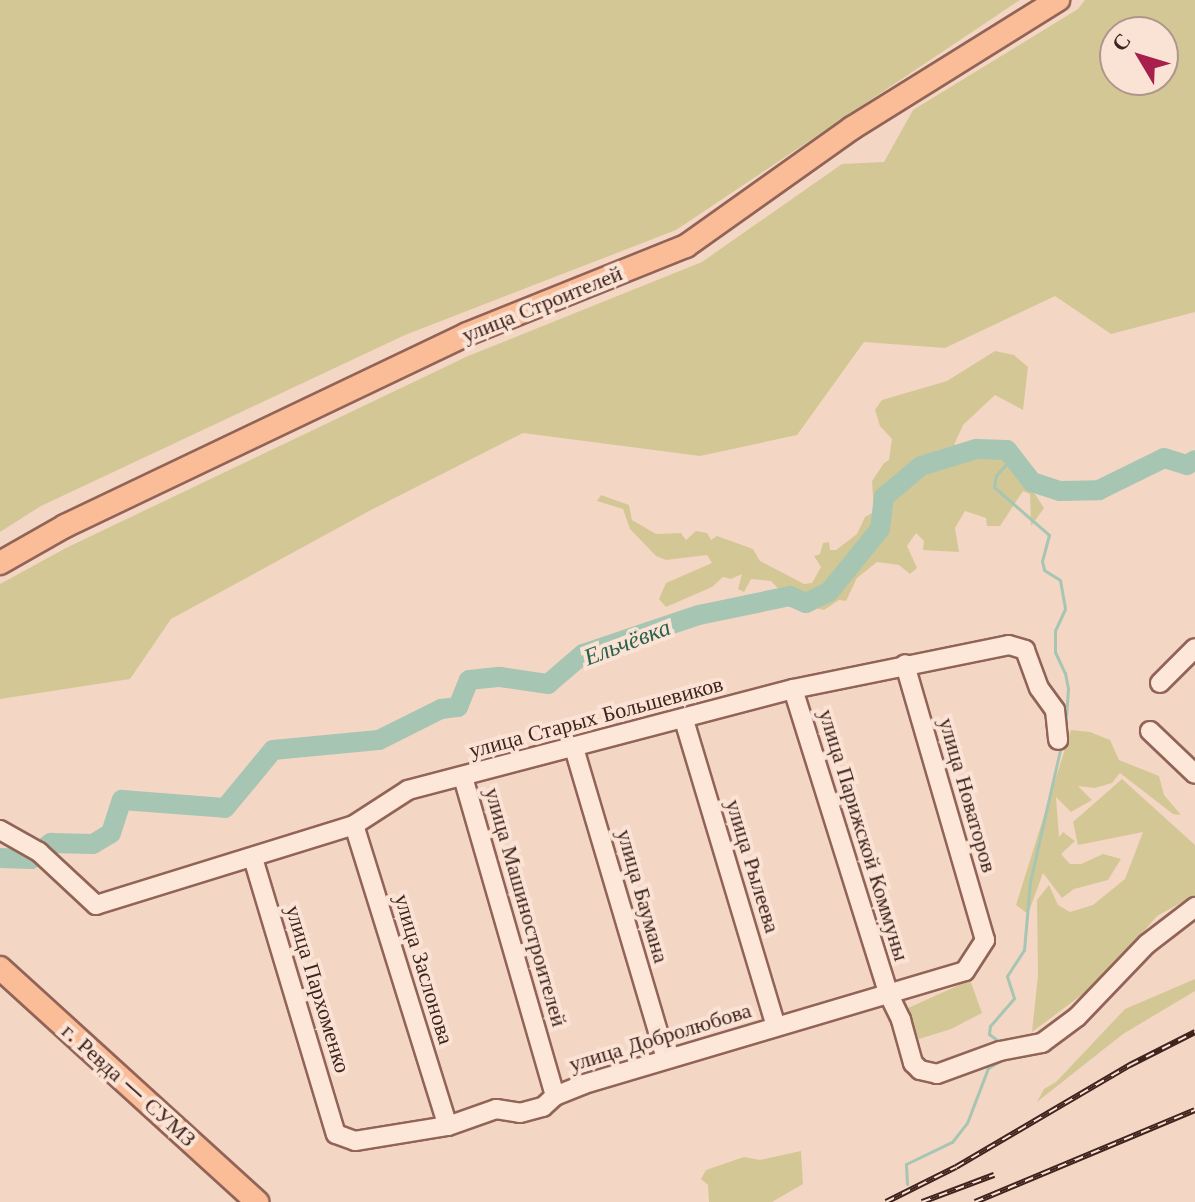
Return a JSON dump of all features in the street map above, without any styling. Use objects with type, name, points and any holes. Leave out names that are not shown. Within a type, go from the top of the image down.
[{"type":"main road","name":"улица Строителей","points":[[0,563],[65,526],[467,334],[686,246],[852,128],[1058,0]]},
{"type":"main road","name":"г. Ревда — СУМЗ","points":[[0,968],[257,1202]]},
{"type":"street","name":"улица Старых Большевиков","points":[[0,830],[39,852],[96,905],[354,825],[408,790],[793,689],[1009,645],[1025,650],[1039,688],[1055,710],[1058,740]]},
{"type":"street","points":[[1160,683],[1195,648]]},
{"type":"street","name":"улица Новаторов","points":[[905,664],[985,940]]},
{"type":"street","name":"улица Парижской Коммуны","points":[[793,689],[889,995],[901,1020],[913,1063],[925,1073],[937,1074],[1000,1051],[1042,1043],[1077,1017],[1147,944],[1195,907]]},
{"type":"street","name":"улица Рылеева","points":[[684,720],[776,1026]]},
{"type":"street","points":[[1150,731],[1195,774]]},
{"type":"street","name":"улица Баумана","points":[[574,748],[666,1058]]},
{"type":"street","name":"улица Машиностроителей","points":[[463,777],[555,1096]]},
{"type":"street","name":"улица Заслонова","points":[[354,825],[448,1126]]},
{"type":"street","name":"улица Пархоменко","points":[[253,858],[336,1134]]},
{"type":"street","name":"улица Добролюбова","points":[[336,1134],[355,1141],[448,1126],[496,1109],[520,1113],[543,1107],[555,1096],[666,1058],[965,971],[985,940]]},
{"type":"shaded area","points":[[0,0],[1020,0],[676,230],[405,335],[41,506],[0,532]]},
{"type":"shaded area","points":[[1085,0],[1195,0],[1195,312],[1111,334],[1055,296],[945,348],[864,342],[797,435],[700,456],[523,433],[371,510],[171,619],[130,679],[0,699],[0,584],[66,548],[468,356],[702,262],[842,164],[884,162],[913,110],[1078,9]]},
{"type":"shaded area","points":[[995,351],[1014,355],[1028,367],[1023,410],[995,395],[963,425],[954,445],[1001,442],[1044,508],[1031,526],[1030,494],[1023,491],[1000,526],[987,526],[986,518],[965,511],[955,528],[959,552],[923,550],[924,541],[916,533],[907,546],[917,568],[910,574],[899,565],[877,562],[857,578],[846,601],[839,600],[824,610],[791,602],[771,581],[751,579],[744,592],[738,589],[742,574],[731,579],[723,577],[712,587],[666,607],[659,599],[666,583],[712,563],[707,555],[666,560],[656,556],[630,529],[623,509],[597,501],[601,495],[629,505],[632,520],[656,534],[681,533],[686,540],[696,531],[707,533],[711,540],[717,536],[753,549],[760,561],[804,584],[812,583],[821,567],[814,556],[820,554],[823,543],[829,542],[830,550],[836,550],[857,534],[865,517],[874,512],[872,481],[889,460],[892,439],[880,426],[875,410],[882,400],[947,381]]},
{"type":"shaded area","points":[[1071,730],[1090,732],[1110,740],[1119,760],[1159,776],[1164,795],[1181,815],[1173,814],[1120,773],[1112,783],[1095,788],[1078,786],[1092,800],[1071,812],[1056,797],[1059,837],[1063,832],[1075,841],[1061,854],[1070,864],[1081,864],[1103,854],[1121,859],[1108,880],[1074,889],[1062,898],[1043,873],[1028,914],[1016,905]]},
{"type":"shaded area","points":[[1122,779],[1195,845],[1195,895],[1157,916],[1103,979],[1032,1032],[1038,975],[1037,900],[1049,885],[1058,905],[1070,912],[1093,905],[1125,879],[1143,832],[1078,845],[1073,822]]},
{"type":"shaded area","points":[[1195,979],[1195,991],[1123,1034],[1037,1102],[1044,1089],[1056,1082],[1125,1009]]},
{"type":"shaded area","points":[[970,980],[982,1013],[951,1029],[919,1039],[906,1009]]},
{"type":"shaded area","points":[[801,1151],[803,1184],[772,1202],[709,1202],[708,1185],[701,1179],[706,1170],[744,1157],[760,1160]]},
{"type":"waterway","name":"Ельчёвка","points":[[0,858],[31,859],[51,843],[93,844],[111,833],[122,800],[225,808],[273,750],[379,740],[441,709],[458,707],[469,680],[500,677],[548,684],[583,654],[699,615],[790,596],[806,603],[829,592],[880,529],[884,497],[921,466],[976,449],[1007,450],[1032,482],[1060,491],[1099,490],[1164,458],[1187,465],[1195,460]]},
{"type":"waterway","points":[[1013,457],[996,475],[994,487],[1049,535],[1042,561],[1044,570],[1060,580],[1065,609],[1055,630],[1055,652],[1065,673],[1068,689],[1065,730]]},
{"type":"waterway","points":[[1001,1043],[989,1034],[990,1026],[1014,998],[1007,976],[1024,950],[1030,882],[1061,745]]},
{"type":"waterway","points":[[907,1184],[906,1164],[952,1142],[967,1123],[988,1068],[1005,1058]]},
{"type":"railway","points":[[886,1202],[956,1167],[1130,1065],[1195,1032]]},
{"type":"railway","points":[[975,1202],[1195,1110]]},
{"type":"railway","points":[[922,1202],[994,1175]]}]
